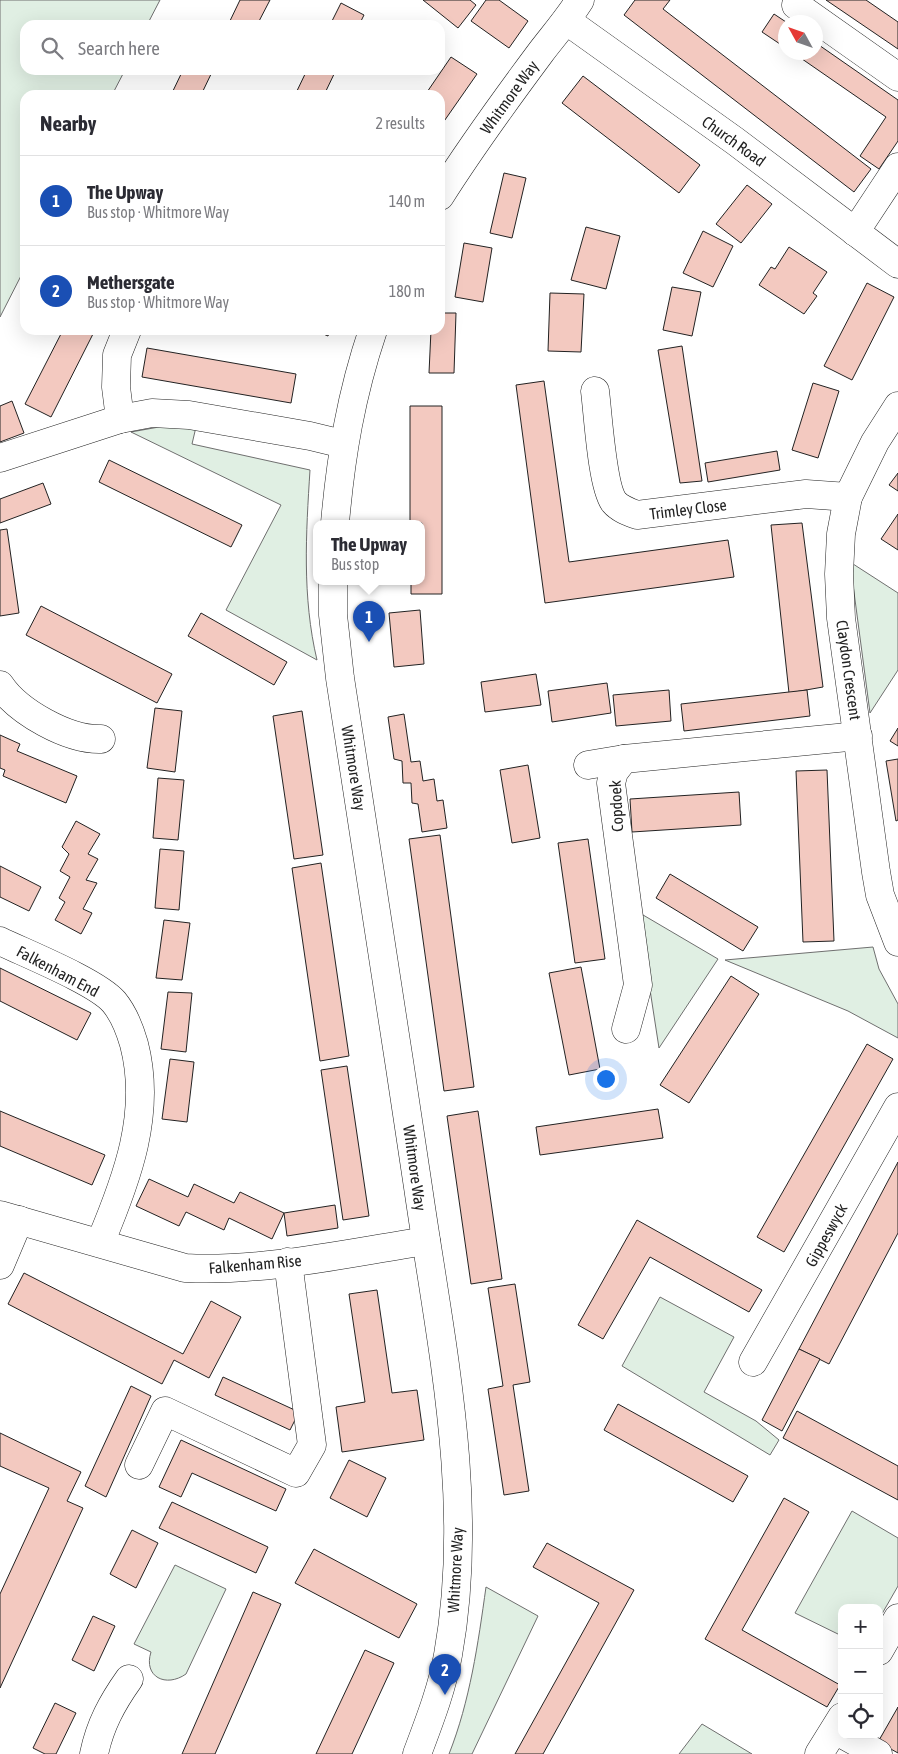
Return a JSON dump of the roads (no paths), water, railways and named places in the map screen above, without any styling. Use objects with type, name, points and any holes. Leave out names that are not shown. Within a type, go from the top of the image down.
[{"type":"street","points":[[796,5],[898,77]]},
{"type":"street","name":"Whitmore Way","points":[[445,188],[537,58],[574,10]]},
{"type":"street","name":"Church Road","points":[[574,10],[735,141],[898,264]]},
{"type":"street","points":[[855,232],[898,167]]},
{"type":"street","points":[[120,419],[116,387],[117,355],[125,335]]},
{"type":"street","points":[[335,520],[343,444],[360,372],[371,335]]},
{"type":"street","name":"Trimley Close","points":[[595,391],[608,486],[614,501],[625,511],[637,515],[806,494],[848,497]]},
{"type":"street","name":"Claydon Crescent","points":[[898,406],[875,442],[848,497],[841,534],[839,574],[841,618],[876,872],[880,895],[898,942]]},
{"type":"street","points":[[0,458],[120,419],[152,414],[188,415],[310,436],[343,444]]},
{"type":"street","name":"Whitmore Way","points":[[333,585],[333,615],[340,678],[426,1240],[458,1482],[456,1578],[448,1654],[442,1680],[417,1754]]},
{"type":"street","points":[[0,685],[23,709],[68,733],[101,739]]},
{"type":"street","name":"Copdoek","points":[[626,1029],[638,985],[625,904],[611,783],[614,772],[624,759],[858,736]]},
{"type":"street","points":[[588,765],[624,759]]},
{"type":"street","name":"Falkenham End","points":[[0,941],[91,985],[114,1002],[130,1031],[139,1064],[140,1108],[135,1146],[125,1184],[100,1243]]},
{"type":"street","name":"Gippeswyck","points":[[753,1362],[898,1107]]},
{"type":"street","points":[[0,1265],[10,1218]]},
{"type":"street","name":"Falkenham Rise","points":[[10,1218],[185,1268],[217,1269],[288,1262],[426,1240]]},
{"type":"street","points":[[139,1465],[166,1411],[296,1473],[312,1445],[288,1262]]},
{"type":"street","points":[[880,1649],[898,1618]]},
{"type":"street","points":[[94,1754],[105,1717],[129,1679]]},
{"type":"street","points":[[819,1754],[838,1731]]},
{"type":"street","points":[[855,1739],[878,1754]]},
{"type":"place","name":"The Upway","points":[[369,642]]},
{"type":"place","name":"Methersgate","points":[[445,1695]]}]
